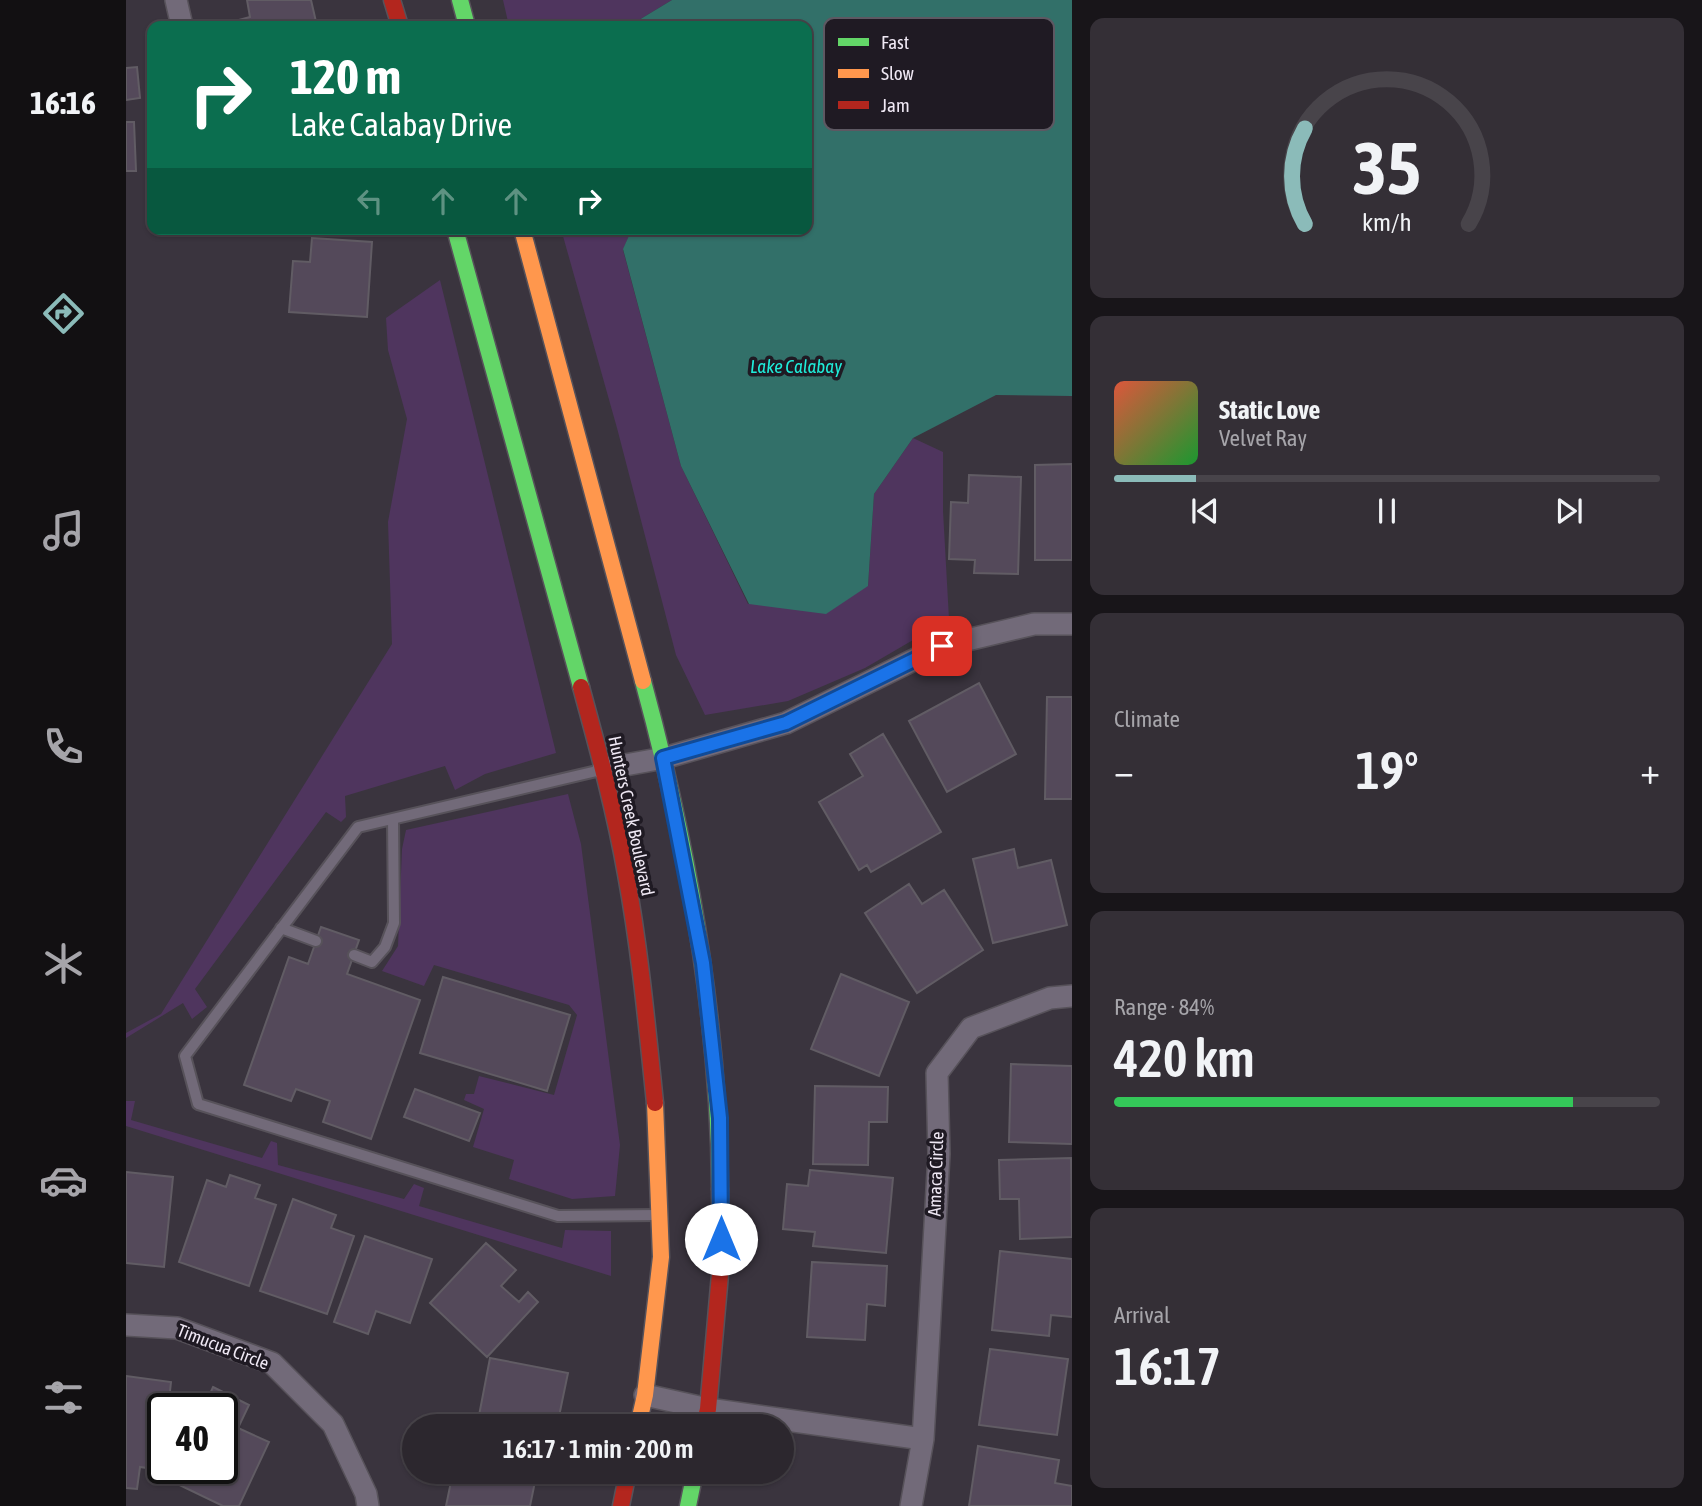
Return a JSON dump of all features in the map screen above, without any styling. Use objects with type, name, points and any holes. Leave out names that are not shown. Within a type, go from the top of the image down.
[{"type":"street","points":[[176,0],[181,21]]},
{"type":"street","points":[[392,0],[398,21]]},
{"type":"street","points":[[460,0],[466,21]]},
{"type":"street","name":"Hunters Creek Boulevard","points":[[457,235],[603,769],[626,873],[640,966],[657,1117],[660,1214],[661,1256],[641,1414]]},
{"type":"street","points":[[524,235],[663,758],[703,963],[720,1118],[721,1263],[706,1414]]},
{"type":"street","points":[[603,769],[663,758],[786,723],[942,646],[1034,624],[1072,624]]},
{"type":"street","name":"Amaca Circle","points":[[911,1506],[923,1439],[939,1154],[937,1073],[971,1028],[1049,998],[1072,996]]},
{"type":"street","name":"Timucua Circle","points":[[126,1325],[177,1328],[272,1363],[333,1424],[366,1494],[368,1506]]},
{"type":"street","points":[[645,1395],[698,1414]]},
{"type":"street","points":[[794,1426],[923,1439]]},
{"type":"street","points":[[621,1506],[626,1484]]},
{"type":"street","points":[[688,1506],[693,1484]]},
{"type":"lane","points":[[603,769],[358,827],[185,1056],[198,1104],[558,1216],[660,1214]]},
{"type":"lane","points":[[354,955],[372,962],[385,947],[394,922],[393,819]]},
{"type":"lane","points":[[281,928],[316,941]]},
{"type":"shaded area","points":[[503,0],[672,0],[637,21],[508,21]]},
{"type":"shaded area","points":[[563,235],[629,235],[623,250],[681,466],[748,604],[868,586],[874,494],[913,438],[943,452],[943,511],[949,619],[865,668],[788,701],[705,715],[676,655],[617,428]]},
{"type":"shaded area","points":[[440,280],[556,753],[485,774],[455,790],[445,766],[345,796],[346,817],[341,822],[326,812],[195,989],[207,1007],[192,1019],[183,1003],[126,1038],[126,1033],[161,1014],[392,644],[388,522],[407,419],[388,350],[386,318]]},
{"type":"shaded area","points":[[568,794],[581,844],[620,1145],[615,1196],[572,1199],[509,1179],[514,1160],[473,1147],[484,1109],[464,1100],[466,1094],[474,1094],[479,1076],[554,1095],[577,1015],[569,1005],[434,965],[424,986],[382,971],[398,946],[402,849],[406,830]]},
{"type":"shaded area","points":[[126,1101],[135,1101],[131,1120],[262,1158],[271,1141],[277,1143],[278,1165],[404,1199],[414,1184],[424,1188],[419,1206],[562,1248],[565,1230],[611,1231],[611,1276],[126,1126]]},
{"type":"water","name":"Lake Calabay","points":[[672,0],[1072,0],[1072,396],[996,395],[913,438],[874,494],[868,586],[826,614],[749,604],[681,466],[623,249],[629,235],[812,235],[812,21],[637,21]]},
{"type":"building","points":[[247,0],[311,0],[316,21],[235,21],[250,17]]},
{"type":"building","points":[[137,67],[140,98],[126,100],[126,68]]},
{"type":"building","points":[[126,122],[134,122],[136,171],[126,171]]},
{"type":"building","points":[[312,238],[372,242],[367,317],[289,312],[293,261],[310,262]]},
{"type":"building","points":[[1072,464],[1072,560],[1035,560],[1035,465]]},
{"type":"building","points":[[969,475],[1021,477],[1018,574],[974,573],[975,560],[949,559],[951,502],[968,503]]},
{"type":"building","points":[[979,683],[1016,754],[947,792],[909,721]]},
{"type":"building","points":[[1047,697],[1072,697],[1072,799],[1045,799]]},
{"type":"building","points":[[883,734],[941,832],[871,872],[867,865],[859,870],[819,802],[863,776],[850,754]]},
{"type":"building","points":[[1014,849],[1018,868],[1051,860],[1067,925],[993,943],[973,859]]},
{"type":"building","points":[[909,884],[922,904],[944,890],[983,950],[917,993],[865,913]]},
{"type":"building","points":[[321,927],[359,940],[347,974],[420,1000],[371,1139],[323,1122],[330,1101],[296,1089],[291,1101],[244,1085],[289,957],[308,964]]},
{"type":"building","points":[[841,974],[909,1002],[879,1076],[811,1049]]},
{"type":"building","points":[[443,977],[570,1015],[547,1091],[420,1053]]},
{"type":"building","points":[[1011,1064],[1072,1066],[1072,1144],[1009,1142]]},
{"type":"building","points":[[815,1086],[888,1087],[887,1122],[869,1122],[868,1165],[813,1164]]},
{"type":"building","points":[[415,1089],[480,1113],[469,1141],[404,1117]]},
{"type":"building","points":[[1071,1158],[1072,1237],[1020,1239],[1019,1199],[1000,1199],[999,1160]]},
{"type":"building","points":[[810,1170],[893,1178],[886,1253],[813,1246],[815,1232],[783,1229],[787,1184],[808,1186]]},
{"type":"building","points":[[126,1172],[173,1177],[164,1267],[126,1263]]},
{"type":"building","points":[[230,1175],[260,1185],[255,1198],[276,1205],[249,1286],[179,1262],[207,1180],[226,1187]]},
{"type":"building","points":[[293,1199],[336,1215],[331,1228],[354,1236],[327,1314],[260,1291]]},
{"type":"building","points":[[365,1236],[432,1259],[410,1323],[376,1311],[368,1334],[334,1322]]},
{"type":"building","points":[[486,1243],[516,1270],[501,1286],[519,1302],[528,1292],[538,1302],[487,1357],[430,1303]]},
{"type":"building","points":[[1000,1251],[1072,1259],[1072,1317],[1051,1315],[1049,1336],[992,1330]]},
{"type":"building","points":[[812,1262],[887,1266],[885,1306],[867,1304],[865,1340],[807,1337]]},
{"type":"building","points":[[990,1349],[1068,1359],[1057,1435],[979,1425]]},
{"type":"building","points":[[490,1358],[568,1373],[559,1414],[479,1414]]},
{"type":"building","points":[[126,1376],[171,1382],[170,1393],[147,1393],[147,1468],[140,1467],[137,1489],[126,1488]]},
{"type":"building","points":[[213,1387],[225,1393],[210,1393]]},
{"type":"building","points":[[238,1400],[249,1405],[238,1428]]},
{"type":"building","points":[[238,1428],[269,1442],[239,1506],[223,1506],[177,1484],[238,1484]]},
{"type":"building","points":[[978,1446],[1059,1460],[1055,1483],[1072,1486],[1072,1506],[969,1506]]},
{"type":"building","points":[[451,1484],[535,1484],[530,1506],[446,1506]]},
{"type":"traffic: fast","points":[[460,0],[466,21]]},
{"type":"traffic: fast","points":[[457,235],[581,687]]},
{"type":"traffic: fast","points":[[643,681],[674,806],[698,933],[714,1061],[720,1189]]},
{"type":"traffic: fast","points":[[688,1506],[693,1484]]},
{"type":"traffic: slow","points":[[524,235],[643,681]]},
{"type":"traffic: slow","points":[[641,1414],[661,1257],[655,1103]]},
{"type":"traffic: jam","points":[[392,0],[398,21]]},
{"type":"traffic: jam","points":[[581,687],[626,874],[655,1103]]},
{"type":"traffic: jam","points":[[707,1414],[721,1263],[720,1189]]},
{"type":"traffic: jam","points":[[621,1506],[626,1484]]},
{"type":"route","points":[[721,1239],[720,1118],[703,963],[663,758],[786,723],[942,646]]}]
